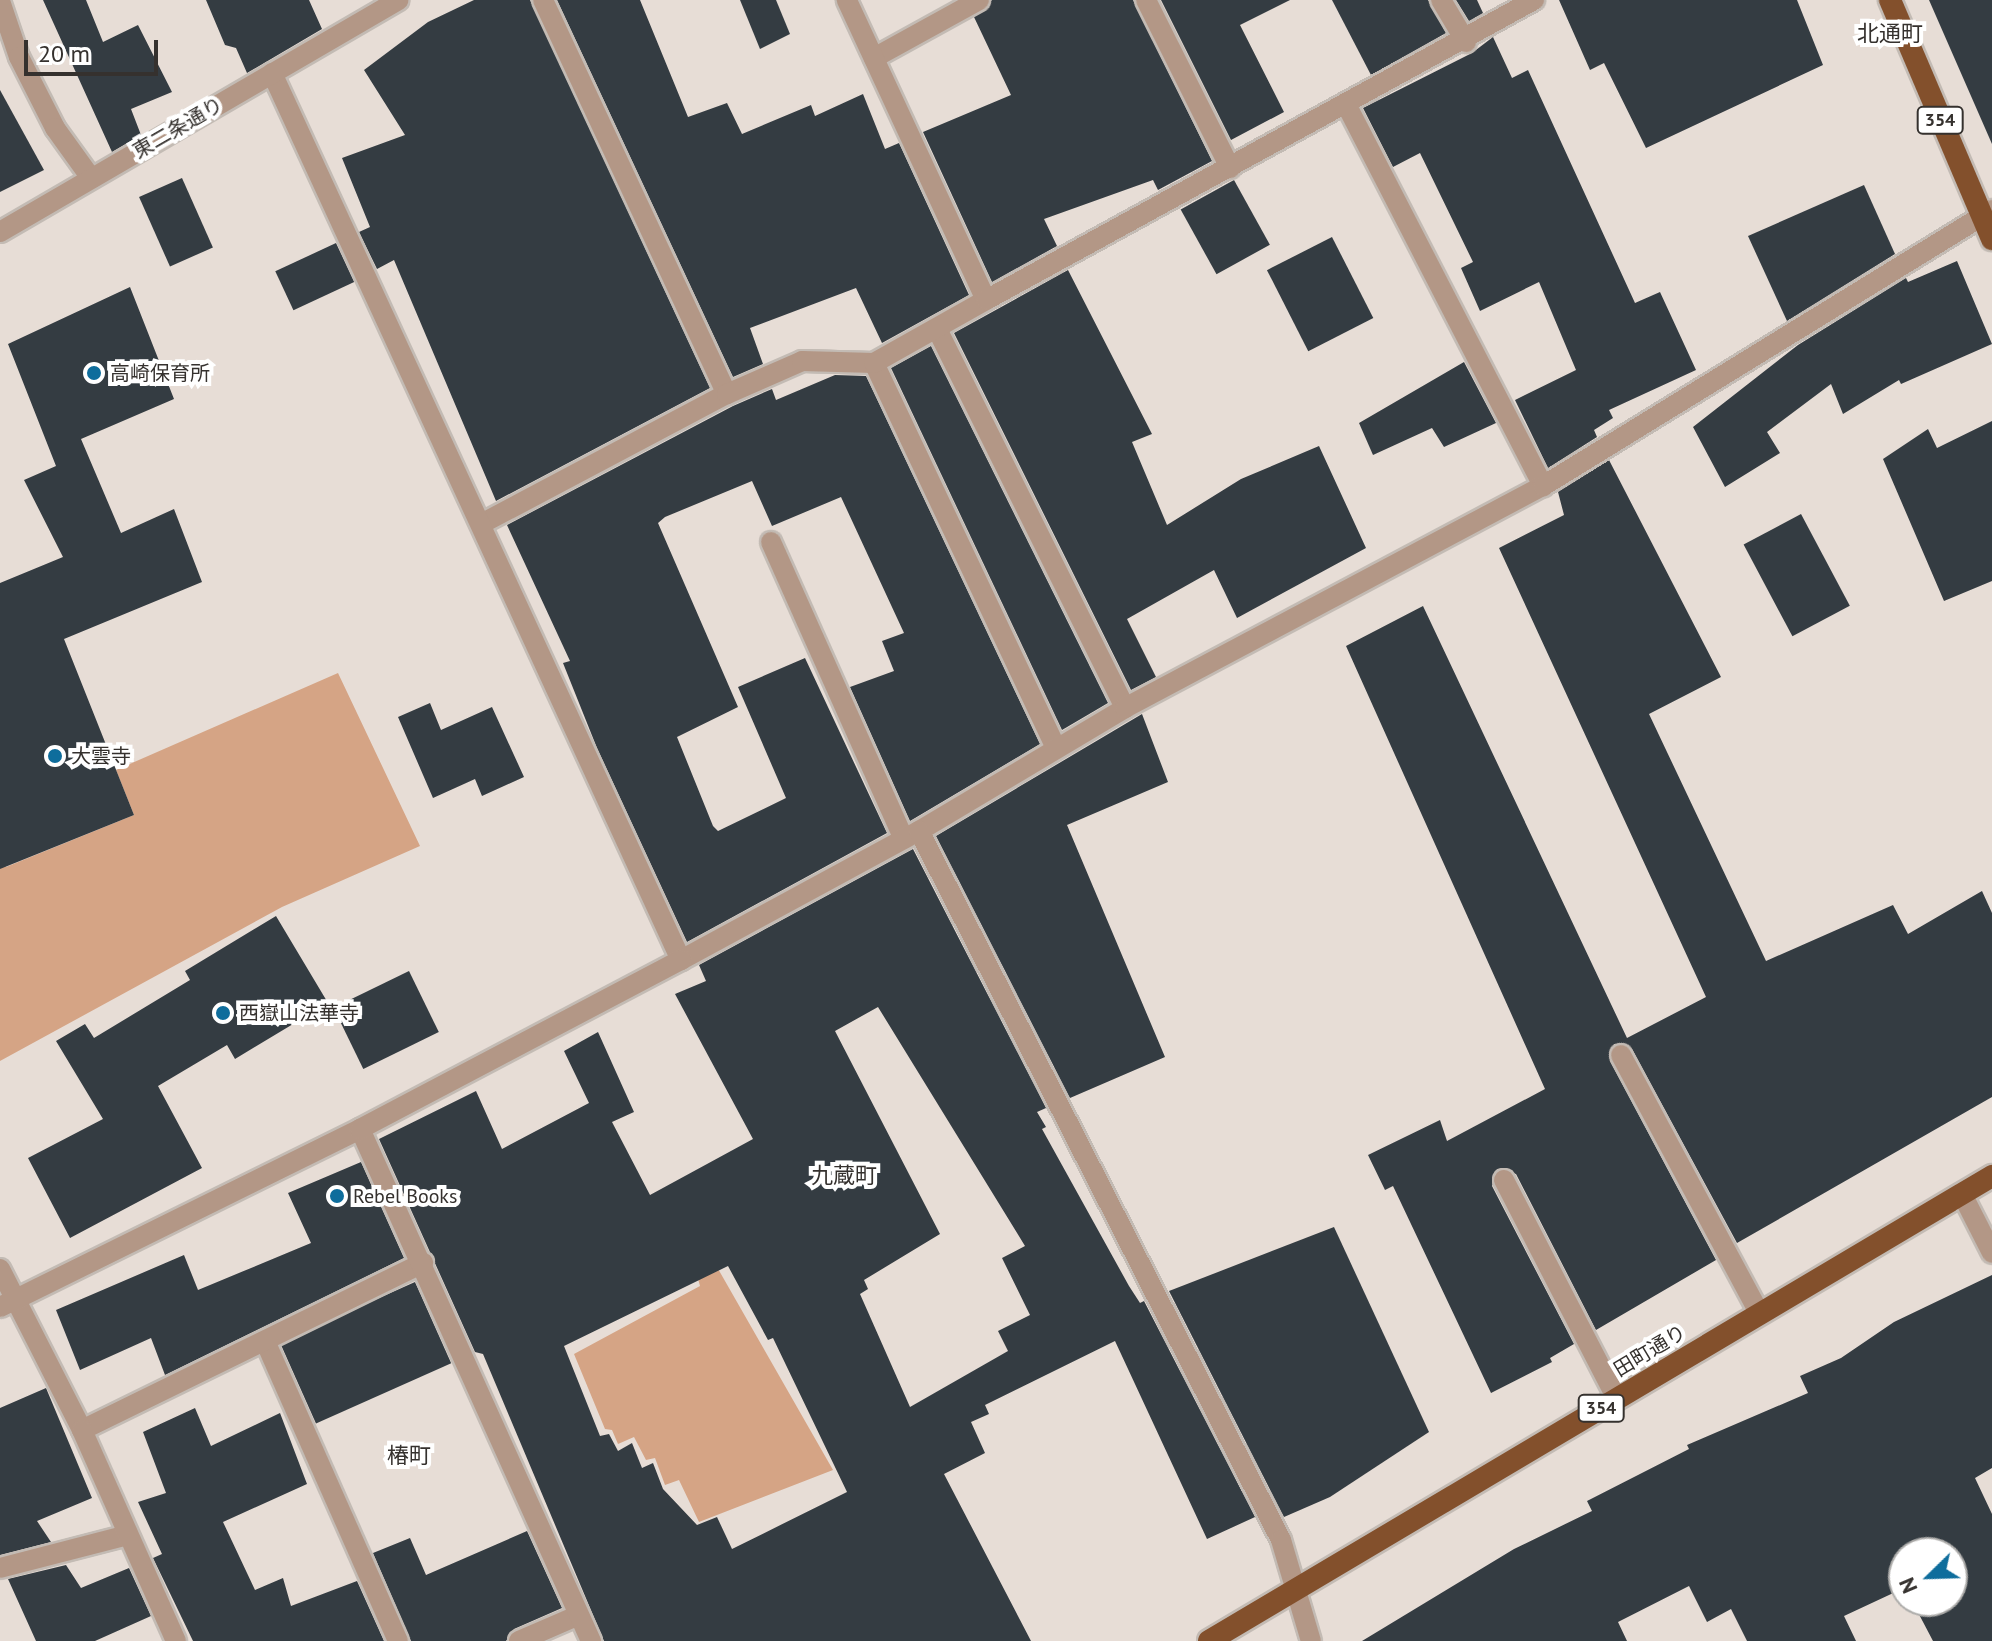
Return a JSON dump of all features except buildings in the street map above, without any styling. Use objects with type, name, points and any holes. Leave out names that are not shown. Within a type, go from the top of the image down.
[{"type":"highway","name":"354","points":[[1890,0],[1987,213],[1992,239]]},
{"type":"highway","name":"田町通り","points":[[1209,1641],[1992,1176]]},
{"type":"street","points":[[543,0],[727,394]]},
{"type":"street","points":[[847,0],[986,300]]},
{"type":"street","points":[[874,58],[979,0]]},
{"type":"street","points":[[1146,0],[1230,168]]},
{"type":"street","points":[[1441,0],[1466,42]]},
{"type":"street","points":[[481,524],[727,394],[802,361],[874,363],[1466,42],[1534,0]]},
{"type":"street","points":[[0,1],[26,71],[55,128],[91,178]]},
{"type":"street","name":"東二条通り","points":[[0,232],[388,3]]},
{"type":"street","points":[[272,73],[681,960]]},
{"type":"street","points":[[1347,106],[1543,486]]},
{"type":"street","points":[[8,1303],[360,1129],[912,835],[1125,708],[1543,486],[1987,213]]},
{"type":"street","points":[[938,331],[1125,708]]},
{"type":"street","points":[[874,363],[1056,748]]},
{"type":"street","points":[[771,542],[912,835],[1281,1540],[1311,1641]]},
{"type":"street","points":[[1621,1055],[1760,1314]]},
{"type":"street","points":[[360,1129],[591,1641]]},
{"type":"street","points":[[1504,1180],[1617,1399]]},
{"type":"street","points":[[1962,1194],[1992,1253]]},
{"type":"street","points":[[82,1430],[423,1263]]},
{"type":"street","points":[[0,1269],[8,1303],[49,1364],[82,1430],[176,1641]]},
{"type":"street","points":[[265,1341],[398,1641]]},
{"type":"street","points":[[0,1568],[128,1535]]},
{"type":"street","points":[[519,1641],[579,1615]]},
{"type":"shaded area","points":[[338,673],[420,846],[282,907],[0,1061],[0,853],[6,867],[134,815],[116,770]]},
{"type":"shaded area","points":[[709,1253],[833,1470],[699,1522],[679,1480],[665,1485],[655,1458],[646,1460],[634,1437],[618,1444],[612,1430],[605,1429],[574,1354],[700,1286],[693,1260]]},
{"type":"place","name":"高崎保育所","points":[[94,373]]},
{"type":"place","name":"大雲寺","points":[[55,756]]},
{"type":"place","name":"西嶽山法華寺","points":[[223,1013]]},
{"type":"place","name":"Rebel Books","points":[[337,1196]]},
{"type":"district","name":"北通町","points":[[1890,34]]},
{"type":"district","name":"九蔵町","points":[[844,1176]]},
{"type":"district","name":"椿町","points":[[409,1456]]}]
